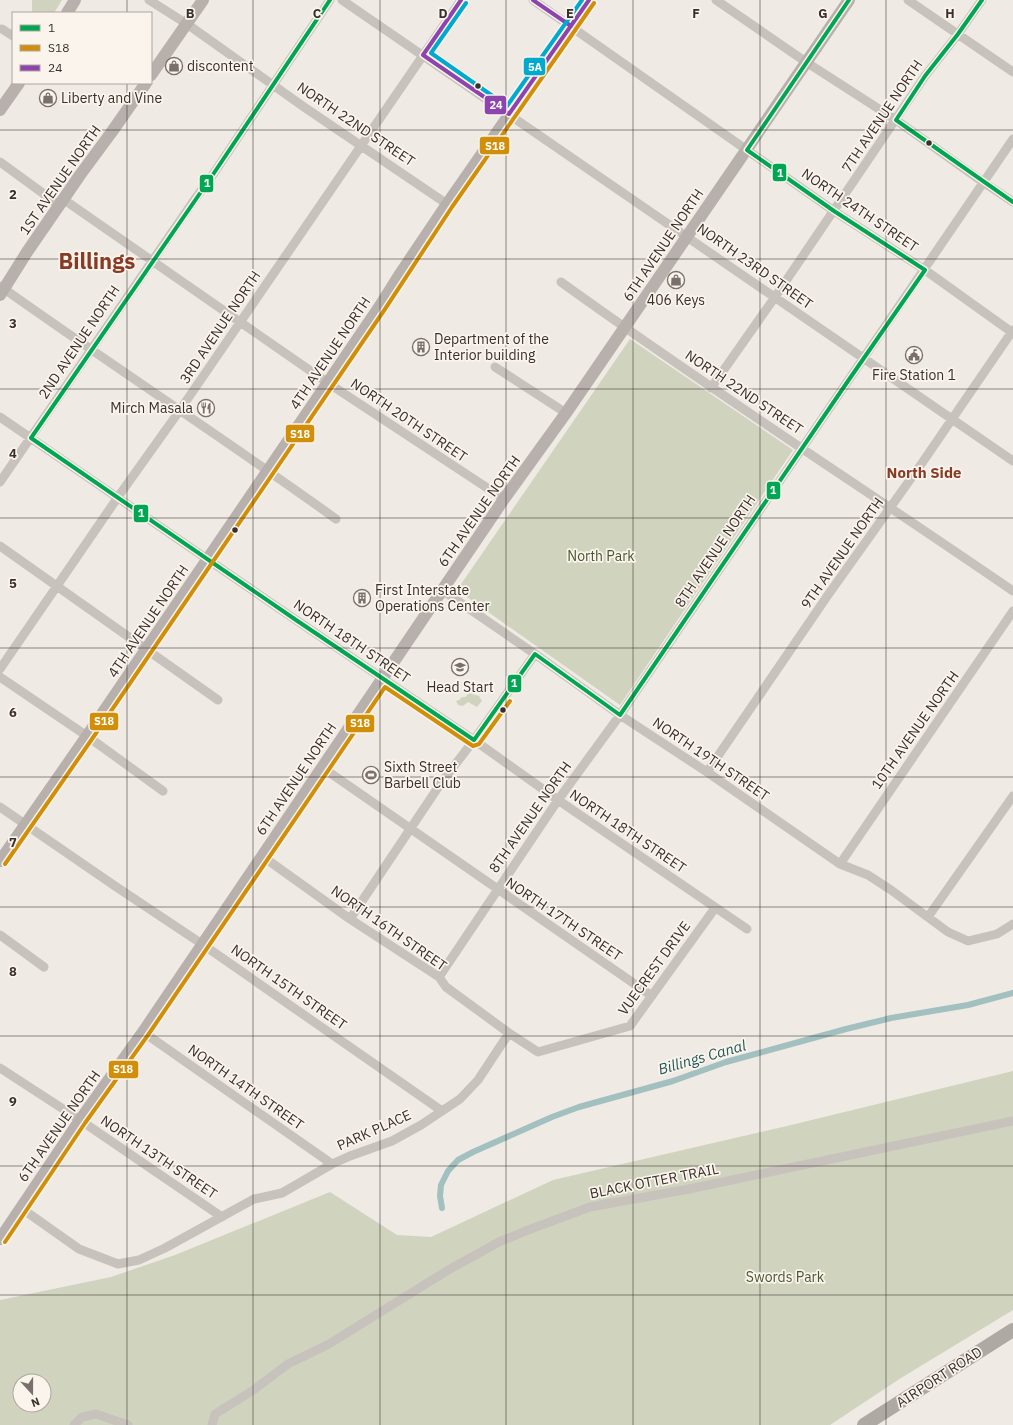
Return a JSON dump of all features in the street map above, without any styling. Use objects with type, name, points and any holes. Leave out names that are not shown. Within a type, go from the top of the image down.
[{"type":"highway","name":"AIRPORT ROAD","points":[[864,1425],[1013,1330]]},
{"type":"main road","points":[[67,12],[75,0]]},
{"type":"main road","points":[[152,74],[203,0]]},
{"type":"main road","name":"4TH AVENUE NORTH","points":[[0,861],[208,560],[380,306],[447,204],[589,0]]},
{"type":"main road","name":"6TH AVENUE NORTH","points":[[0,1239],[80,1120],[143,1032],[323,768],[504,499],[625,328],[849,0]]},
{"type":"main road","points":[[0,110],[18,84]]},
{"type":"main road","name":"1ST AVENUE NORTH","points":[[1,290],[61,202],[145,84]]},
{"type":"street","name":"NORTH 22ND STREET","points":[[149,0],[187,24],[304,107],[447,204]]},
{"type":"street","name":"2ND AVENUE NORTH","points":[[0,482],[214,173],[330,0]]},
{"type":"street","name":"NORTH 23RD STREET","points":[[342,0],[1013,461]]},
{"type":"street","name":"3RD AVENUE NORTH","points":[[0,669],[362,146],[461,0]]},
{"type":"street","name":"NORTH 24TH STREET","points":[[533,0],[834,211],[925,270],[1012,332]]},
{"type":"street","points":[[716,0],[806,62],[896,120],[1013,202]]},
{"type":"street","points":[[908,0],[1013,72]]},
{"type":"street","name":"7TH AVENUE NORTH","points":[[711,388],[775,298],[925,76],[982,0]]},
{"type":"street","points":[[2,29],[12,35]]},
{"type":"street","name":"8TH AVENUE NORTH","points":[[439,977],[558,800],[620,715],[746,532],[802,447],[925,270],[1013,139]]},
{"type":"street","name":"NORTH 20TH STREET","points":[[0,162],[152,261],[328,383],[504,499]]},
{"type":"street","name":"NORTH 22ND STREET","points":[[561,282],[711,388],[802,447],[1013,591]]},
{"type":"street","points":[[1,290],[268,470],[336,519]]},
{"type":"street","name":"9TH AVENUE NORTH","points":[[707,772],[828,595],[891,508],[1012,332]]},
{"type":"street","points":[[495,367],[566,413]]},
{"type":"street","name":"NORTH 18TH STREET","points":[[0,417],[474,740],[558,800],[747,929]]},
{"type":"street","points":[[0,546],[218,700]]},
{"type":"street","name":"NORTH 19TH STREET","points":[[442,590],[620,715],[707,772],[840,864],[868,875],[948,932],[968,942],[997,934],[1013,924]]},
{"type":"street","name":"10TH AVENUE NORTH","points":[[840,864],[1013,611]]},
{"type":"street","points":[[350,919],[441,783],[474,740],[535,654]]},
{"type":"street","points":[[0,677],[87,736],[163,791]]},
{"type":"street","name":"NORTH 17TH STREET","points":[[323,768],[652,996]]},
{"type":"street","points":[[928,917],[1013,796]]},
{"type":"street","name":"NORTH 15TH STREET","points":[[0,807],[202,944],[442,1111]]},
{"type":"street","name":"NORTH 16TH STREET","points":[[262,856],[350,919],[439,977],[446,987],[509,1033],[538,1052]]},
{"type":"street","name":"VUECREST DRIVE","points":[[538,1052],[630,1026],[715,908]]},
{"type":"street","points":[[0,935],[44,966]]},
{"type":"street","name":"NORTH 14TH STREET","points":[[143,1032],[332,1164]]},
{"type":"street","name":"PARK PLACE","points":[[21,1208],[79,1249],[118,1264],[139,1260],[182,1239],[254,1199],[282,1193],[332,1164],[392,1141],[421,1125],[460,1100],[478,1080],[509,1033]]},
{"type":"street","name":"NORTH 13TH STREET","points":[[0,1068],[80,1120],[222,1217]]},
{"type":"street","name":"BLACK OTTER TRAIL","points":[[212,1425],[215,1414],[252,1391],[288,1364],[329,1344],[450,1269],[499,1242],[528,1230],[590,1207],[689,1189],[1013,1122]]},
{"type":"street","points":[[74,1425],[82,1416],[96,1414],[128,1425]]},
{"type":"green space","points":[[32,0],[62,0],[55,12],[32,12]]},
{"type":"green space","name":"North Park","points":[[630,339],[793,450],[620,705],[457,590]]},
{"type":"green space","points":[[469,693],[479,696],[482,701],[477,707],[468,702],[463,706],[458,705],[456,701],[462,697],[465,697]]},
{"type":"green space","name":"Swords Park","points":[[1013,1071],[1013,1310],[901,1378],[830,1425],[0,1425],[0,1300],[111,1277],[175,1255],[330,1192],[397,1235],[431,1237],[553,1180],[787,1126]]},
{"type":"waterway","name":"Billings Canal","points":[[442,1208],[440,1196],[441,1185],[448,1171],[458,1160],[552,1117],[579,1107],[673,1081],[726,1062],[846,1029],[891,1018],[968,1005],[1013,993]]},
{"type":"transit line","name":"1","points":[[330,0],[214,173],[31,438],[474,740],[535,654],[620,715],[925,270],[834,211],[747,150],[849,0]]},
{"type":"transit line","name":"24","points":[[461,0],[423,55],[509,114],[589,0]]},
{"type":"transit line","name":"24","points":[[533,0],[571,26]]},
{"type":"transit line","name":"5A","points":[[466,3],[431,53],[507,106],[582,0]]},
{"type":"transit line","name":"1","points":[[982,0],[925,76],[896,120],[1013,202]]},
{"type":"transit line","name":"S18","points":[[5,864],[385,309],[452,207],[594,3]]},
{"type":"transit line","name":"S18","points":[[5,1242],[85,1123],[148,1035],[385,687],[473,746],[479,744],[510,701]]},
{"type":"place","name":"discontent","points":[[174,66]]},
{"type":"place","name":"Liberty and Vine","points":[[48,98]]},
{"type":"place","name":"406 Keys","points":[[676,280]]},
{"type":"place","name":"Department of the Interior building","points":[[421,347]]},
{"type":"place","name":"Fire Station 1","points":[[914,355]]},
{"type":"place","name":"Mirch Masala","points":[[206,408]]},
{"type":"place","name":"First Interstate Operations Center","points":[[362,598]]},
{"type":"place","name":"Head Start","points":[[460,667]]},
{"type":"place","name":"Sixth Street Barbell Club","points":[[371,775]]},
{"type":"district","name":"Billings","points":[[97,260]]},
{"type":"district","name":"North Side","points":[[924,472]]}]
